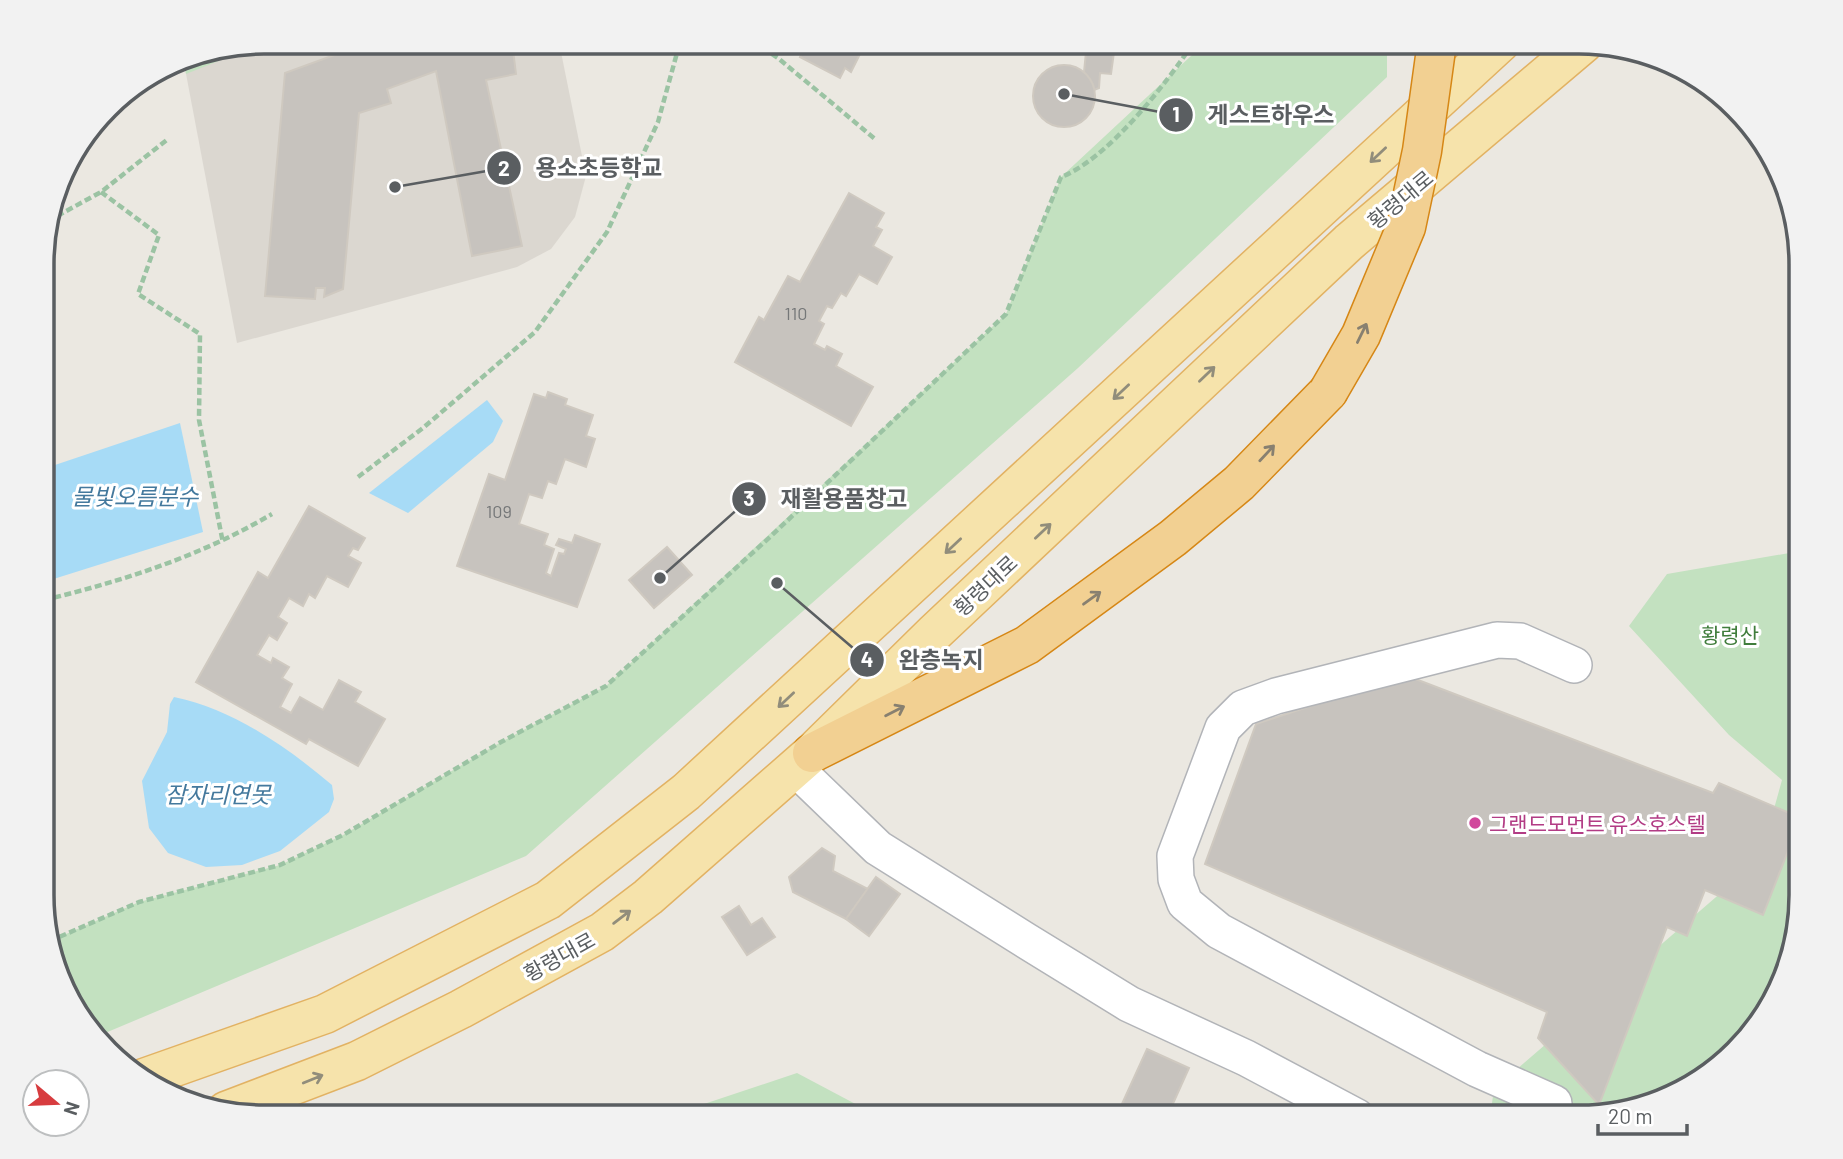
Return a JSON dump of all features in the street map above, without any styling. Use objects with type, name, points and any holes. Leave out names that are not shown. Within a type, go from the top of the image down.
[{"type":"highway","points":[[804,761],[1027,645],[1201,515],[1239,483],[1328,392],[1361,335],[1406,227],[1422,151],[1435,54]]},
{"type":"main road","points":[[156,1074],[325,1014],[548,900],[686,792],[1488,54]]},
{"type":"main road","name":"황령대로","points":[[245,1104],[357,1061],[602,932],[648,897],[804,761],[934,633],[1349,242],[1571,54]]},
{"type":"lane","points":[[1554,1104],[1477,1069],[1219,931],[1185,903],[1176,879],[1175,856],[1223,728],[1243,708],[1276,696],[1497,640],[1520,641],[1574,665]]},
{"type":"lane","points":[[804,761],[878,848],[1129,1004],[1268,1069],[1333,1104]]},
{"type":"path","points":[[358,477],[423,428],[535,332],[607,232],[658,122],[677,54]]},
{"type":"path","points":[[772,54],[875,139]]},
{"type":"path","points":[[58,937],[139,902],[280,865],[343,835],[501,742],[606,686],[770,537],[1006,314],[1060,177],[1076,171],[1138,115],[1169,79],[1186,54]]},
{"type":"path","points":[[60,214],[101,192],[168,139]]},
{"type":"path","points":[[101,192],[159,235],[138,294],[200,334],[199,420],[223,543]]},
{"type":"path","points":[[54,598],[98,588],[223,543],[271,514]]},
{"type":"shaded area","points":[[264,54],[561,54],[586,176],[575,217],[551,249],[517,267],[237,343],[185,70],[210,61]]},
{"type":"green space","points":[[1193,54],[1387,54],[1387,77],[1078,368],[526,856],[106,1032],[98,1023],[76,988],[58,937],[139,902],[280,865],[343,835],[501,742],[606,686],[1006,314],[1061,177]]},
{"type":"green space","points":[[226,58],[186,74],[185,70],[197,65]]},
{"type":"green space","name":"황령산","points":[[1788,553],[1788,908],[1785,936],[1778,962],[1767,988],[1737,1033],[1707,1061],[1684,1077],[1633,1098],[1606,1103],[1492,1104],[1494,1089],[1760,859],[1782,780],[1729,735],[1629,626],[1667,574]]},
{"type":"green space","points":[[797,1073],[857,1105],[702,1105]]},
{"type":"water","points":[[487,400],[503,421],[493,442],[408,513],[369,493]]},
{"type":"water","name":"물빛오름분수","points":[[180,423],[203,532],[54,579],[54,465]]},
{"type":"water","name":"잠자리연못","points":[[174,697],[217,710],[238,720],[297,757],[332,785],[334,799],[329,812],[280,851],[242,865],[206,867],[168,853],[149,828],[142,781],[167,732],[170,704]]},
{"type":"building","points":[[337,54],[514,54],[516,74],[486,80],[522,246],[472,256],[436,71],[387,89],[391,103],[359,113],[343,289],[324,297],[325,288],[316,288],[315,299],[265,296],[285,73]]},
{"type":"building","points":[[802,54],[860,54],[851,72],[845,68],[840,78],[800,57]]},
{"type":"building","points":[[1086,54],[1114,54],[1111,74],[1100,73],[1099,88],[1094,90],[1084,72]]},
{"type":"building","points":[[1064,65],[1086,74],[1095,96],[1086,118],[1064,127],[1042,118],[1033,96],[1042,74]]},
{"type":"building","points":[[849,193],[884,213],[876,227],[882,230],[873,246],[892,257],[877,284],[859,274],[846,296],[841,293],[832,308],[827,306],[819,321],[824,324],[814,344],[825,350],[827,346],[842,354],[836,366],[873,387],[851,426],[735,362],[759,317],[764,320],[788,276],[800,282]]},
{"type":"building","points":[[548,392],[567,399],[565,405],[593,415],[586,436],[595,439],[586,467],[565,459],[556,484],[548,481],[542,498],[529,494],[519,524],[548,534],[544,545],[554,549],[546,573],[551,576],[559,553],[564,554],[566,549],[556,545],[559,539],[572,543],[575,535],[600,544],[577,607],[457,566],[489,474],[505,480],[534,394],[546,398]]},
{"type":"building","points":[[309,506],[365,538],[358,550],[353,548],[348,556],[361,563],[348,587],[327,576],[315,598],[309,594],[303,606],[289,598],[278,617],[287,623],[277,640],[269,635],[257,655],[271,663],[273,658],[289,667],[282,678],[292,684],[280,707],[291,713],[300,697],[323,710],[339,680],[361,692],[355,702],[385,719],[358,766],[309,739],[306,744],[196,682],[258,572],[268,578]]},
{"type":"building","points":[[667,547],[692,575],[654,608],[629,580]]},
{"type":"building","points":[[1405,675],[1713,793],[1719,783],[1788,812],[1788,851],[1763,915],[1705,890],[1687,936],[1667,927],[1598,1104],[1538,1038],[1547,1012],[1205,864],[1256,724]]},
{"type":"building","points":[[822,848],[835,856],[833,871],[868,889],[846,919],[793,892],[789,877]]},
{"type":"building","points":[[876,877],[900,894],[869,936],[846,919]]},
{"type":"building","points":[[739,906],[751,925],[762,918],[775,937],[747,955],[722,917]]},
{"type":"building","points":[[1147,1049],[1189,1068],[1173,1104],[1122,1104]]},
{"type":"place","name":"게스트하우스","points":[[1064,94]]},
{"type":"place","name":"용소초등학교","points":[[395,187]]},
{"type":"place","name":"재활용품창고","points":[[660,578]]},
{"type":"place","name":"완층녹지","points":[[777,583]]},
{"type":"place","name":"그랜드모먼트 유스호스텔","points":[[1475,823]]}]
